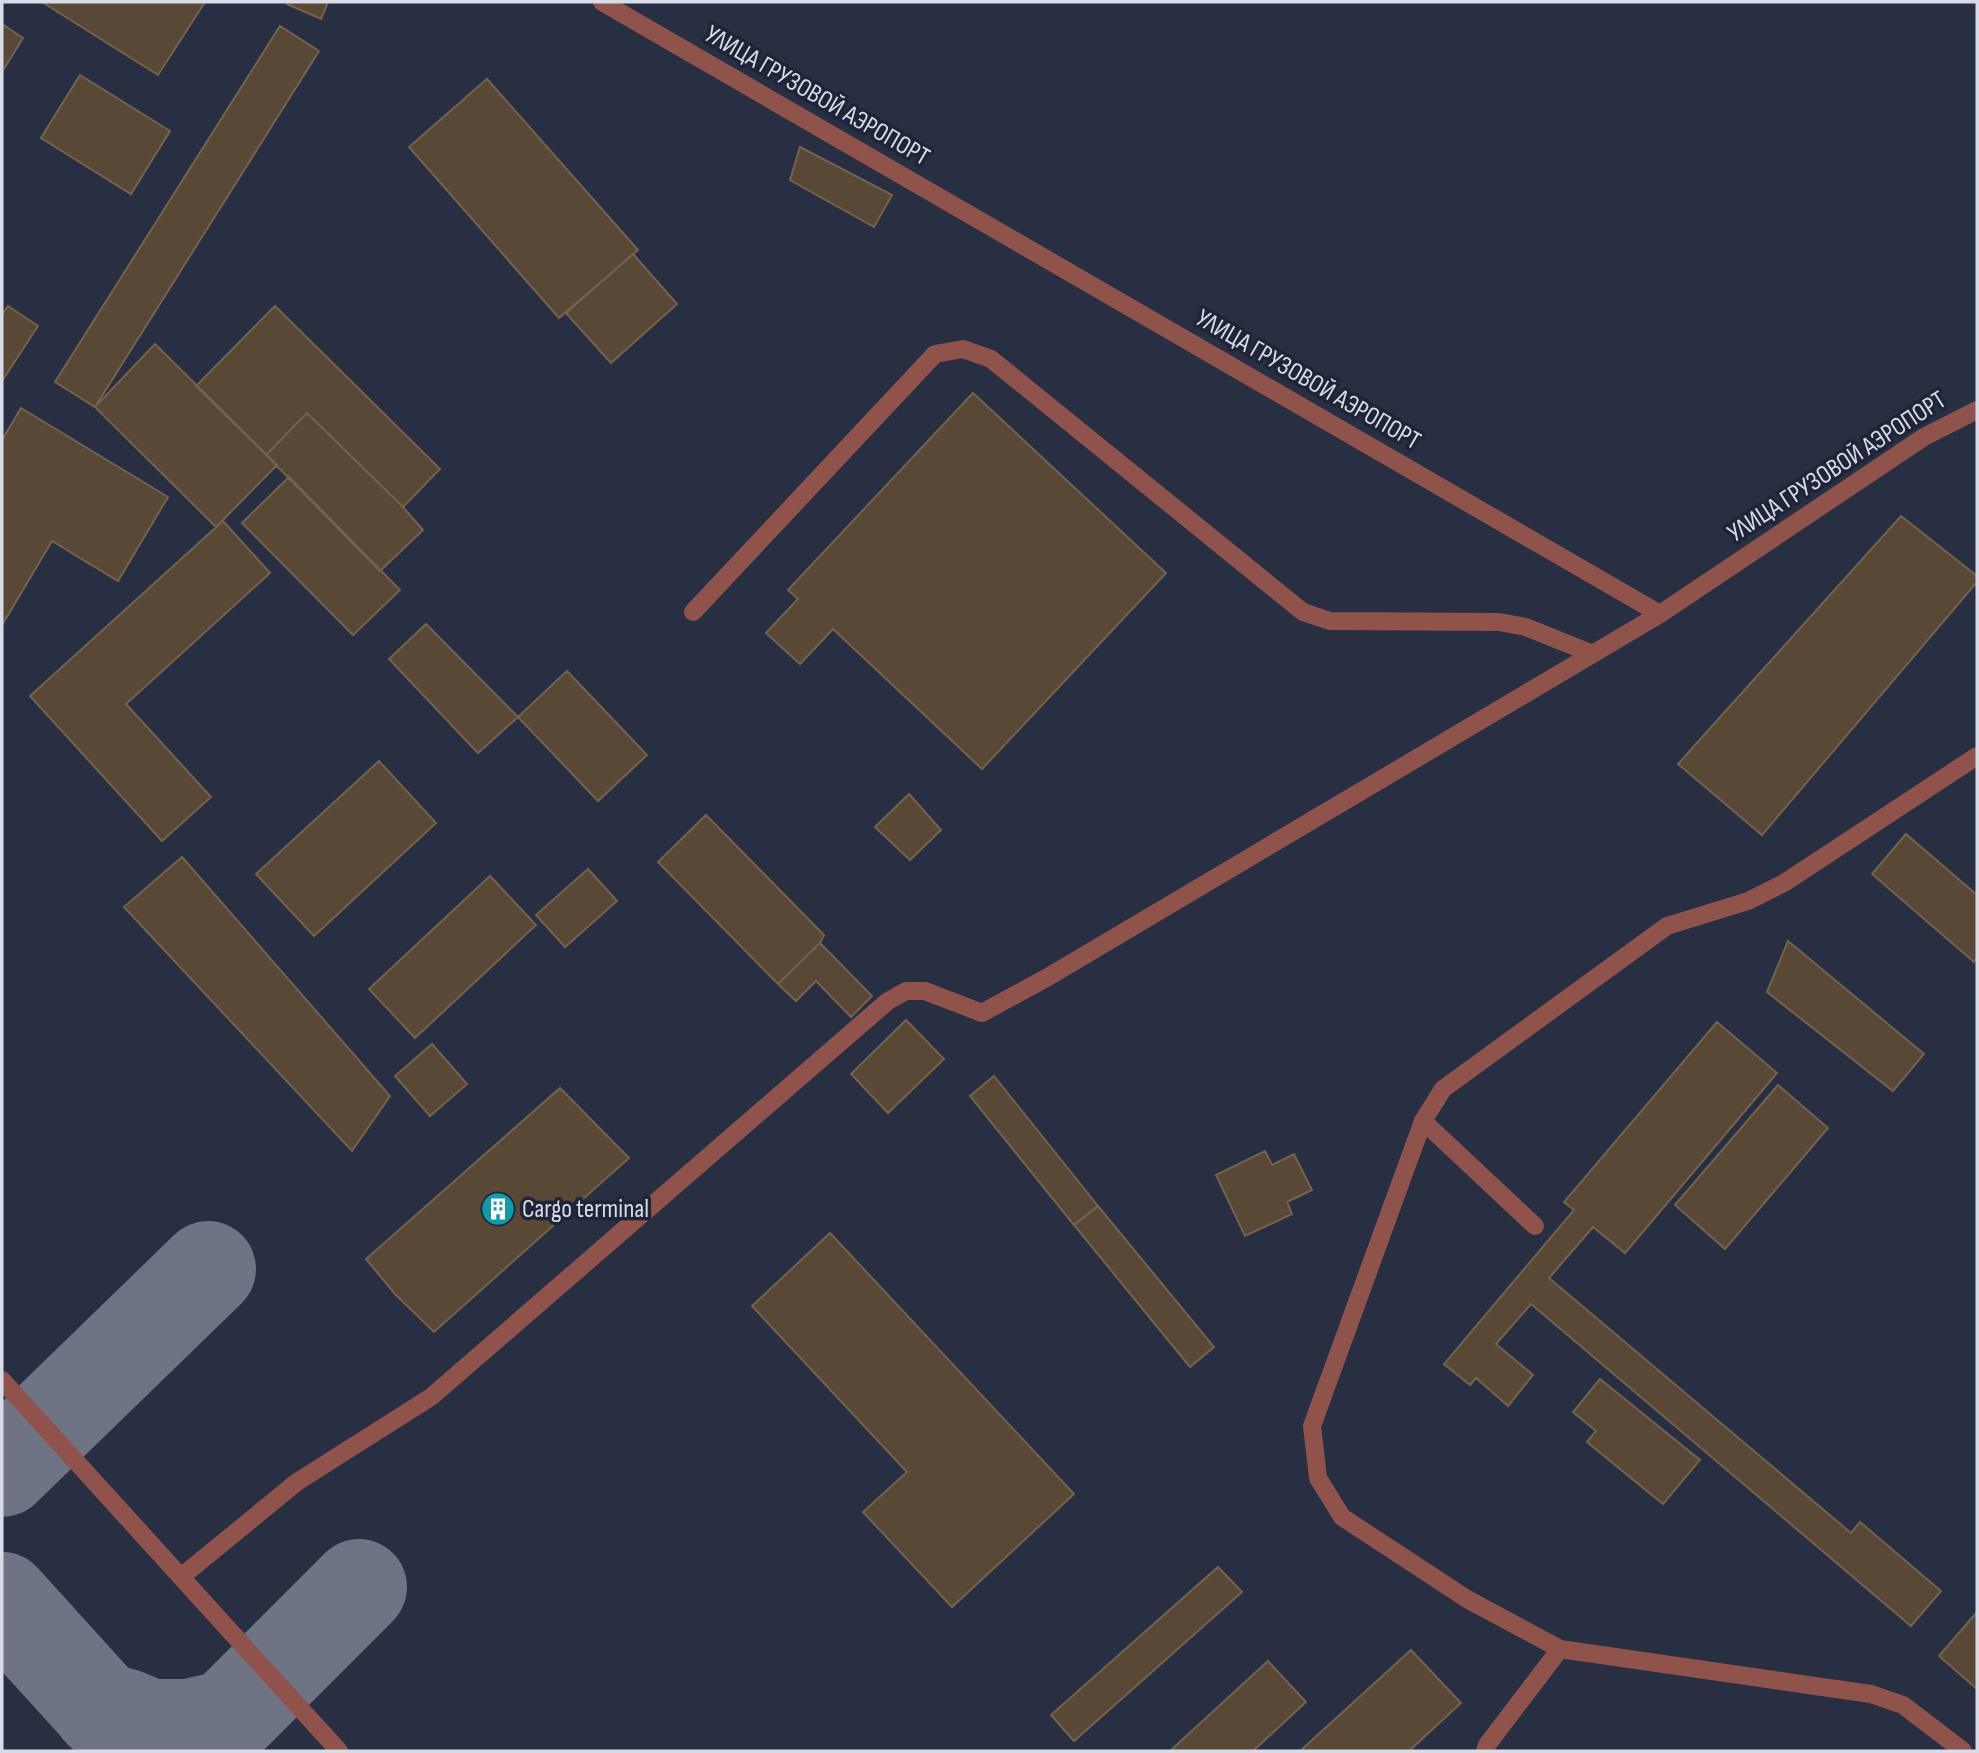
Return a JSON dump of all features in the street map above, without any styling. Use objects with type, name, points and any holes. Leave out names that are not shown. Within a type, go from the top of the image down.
[{"type":"lane","name":"УЛИЦА ГРУЗОВОЙ АЭРОПОРТ","points":[[602,2],[1660,614],[1924,438],[1977,410]]},
{"type":"lane","points":[[693,612],[935,354],[962,349],[991,359],[1303,612],[1330,621],[1499,622],[1526,626],[1593,654]]},
{"type":"lane","points":[[181,1577],[297,1482],[431,1397],[888,1001],[906,991],[925,991],[982,1013],[1048,977],[1660,614]]},
{"type":"lane","points":[[1963,1751],[1903,1705],[1871,1694],[1560,1649],[1467,1598],[1342,1517],[1318,1478],[1312,1426],[1423,1121],[1443,1088],[1667,926],[1748,901],[1784,883],[1977,755]]},
{"type":"lane","points":[[1423,1121],[1535,1226]]},
{"type":"lane","points":[[2,1380],[340,1751]]},
{"type":"lane","points":[[1485,1751],[1560,1649]]},
{"type":"building","points":[[42,2],[205,2],[158,75]]},
{"type":"building","points":[[287,2],[328,2],[321,19]]},
{"type":"building","points":[[2,24],[23,38],[2,72]]},
{"type":"building","points":[[280,26],[319,51],[95,407],[55,382]]},
{"type":"building","points":[[80,75],[170,131],[131,194],[41,138]]},
{"type":"building","points":[[487,79],[638,250],[559,318],[409,147]]},
{"type":"building","points":[[800,147],[892,195],[874,227],[790,180]]},
{"type":"building","points":[[633,254],[677,304],[611,363],[566,313]]},
{"type":"building","points":[[8,306],[38,326],[2,381],[2,315]]},
{"type":"building","points":[[275,306],[440,469],[403,507],[307,413],[266,455],[196,386]]},
{"type":"building","points":[[155,344],[277,465],[216,527],[95,407]]},
{"type":"building","points":[[973,393],[1166,573],[982,769],[833,629],[800,664],[766,633],[798,599],[788,590]]},
{"type":"building","points":[[21,408],[168,497],[118,581],[52,541],[2,625],[2,440]]},
{"type":"building","points":[[307,413],[423,530],[380,571],[266,455]]},
{"type":"building","points":[[289,477],[400,590],[353,635],[242,523]]},
{"type":"building","points":[[1901,516],[1977,576],[1977,582],[1762,835],[1678,764]]},
{"type":"building","points":[[223,521],[270,573],[126,704],[211,797],[162,841],[30,696]]},
{"type":"building","points":[[426,624],[518,717],[478,753],[389,659]]},
{"type":"building","points":[[567,671],[647,755],[598,801],[518,717]]},
{"type":"building","points":[[379,761],[436,823],[314,936],[256,874]]},
{"type":"building","points":[[909,794],[941,830],[910,860],[875,827]]},
{"type":"building","points":[[706,815],[824,935],[820,943],[778,984],[658,862]]},
{"type":"building","points":[[1906,834],[1977,895],[1977,958],[1974,962],[1872,874]]},
{"type":"building","points":[[182,857],[390,1096],[352,1151],[124,907]]},
{"type":"building","points":[[588,869],[617,901],[565,947],[536,915]]},
{"type":"building","points":[[490,876],[536,925],[415,1038],[369,989]]},
{"type":"building","points":[[1788,941],[1924,1054],[1893,1091],[1767,992]]},
{"type":"building","points":[[820,943],[872,996],[851,1017],[816,981],[796,1001],[778,984]]},
{"type":"building","points":[[906,1020],[944,1059],[888,1113],[851,1074]]},
{"type":"building","points":[[1717,1022],[1777,1073],[1625,1253],[1593,1227],[1549,1278],[1851,1533],[1860,1522],[1941,1591],[1911,1626],[1531,1304],[1496,1344],[1533,1375],[1508,1406],[1476,1378],[1470,1385],[1444,1364],[1574,1210],[1564,1202]]},
{"type":"building","points":[[432,1044],[467,1084],[430,1116],[395,1076]]},
{"type":"building","points":[[994,1076],[1098,1206],[1074,1225],[970,1096]]},
{"type":"building","points":[[1778,1085],[1828,1128],[1725,1249],[1675,1205]]},
{"type":"building","name":"Cargo terminal","points":[[560,1088],[629,1158],[434,1332],[395,1294],[366,1259]]},
{"type":"building","points":[[1265,1151],[1272,1165],[1294,1154],[1312,1190],[1287,1202],[1292,1214],[1245,1236],[1216,1175]]},
{"type":"building","points":[[1098,1206],[1214,1347],[1190,1367],[1074,1225]]},
{"type":"building","points":[[830,1233],[1074,1494],[952,1607],[863,1512],[907,1472],[752,1306]]},
{"type":"building","points":[[1600,1379],[1700,1460],[1663,1504],[1587,1442],[1596,1431],[1573,1412]]},
{"type":"building","points":[[1218,1567],[1242,1592],[1074,1741],[1051,1715]]},
{"type":"building","points":[[1977,1612],[1977,1689],[1939,1656]]},
{"type":"building","points":[[1411,1650],[1461,1703],[1409,1751],[1300,1751]]},
{"type":"building","points":[[1268,1661],[1306,1702],[1253,1751],[1170,1751]]},
{"type":"taxiway","points":[[2,1469],[208,1269]]},
{"type":"taxiway","points":[[101,1710],[150,1727],[189,1727],[228,1718],[359,1587]]},
{"type":"taxiway","points":[[2,1600],[139,1751]]},
{"type":"place","name":"Cargo terminal","points":[[498,1209]]}]
